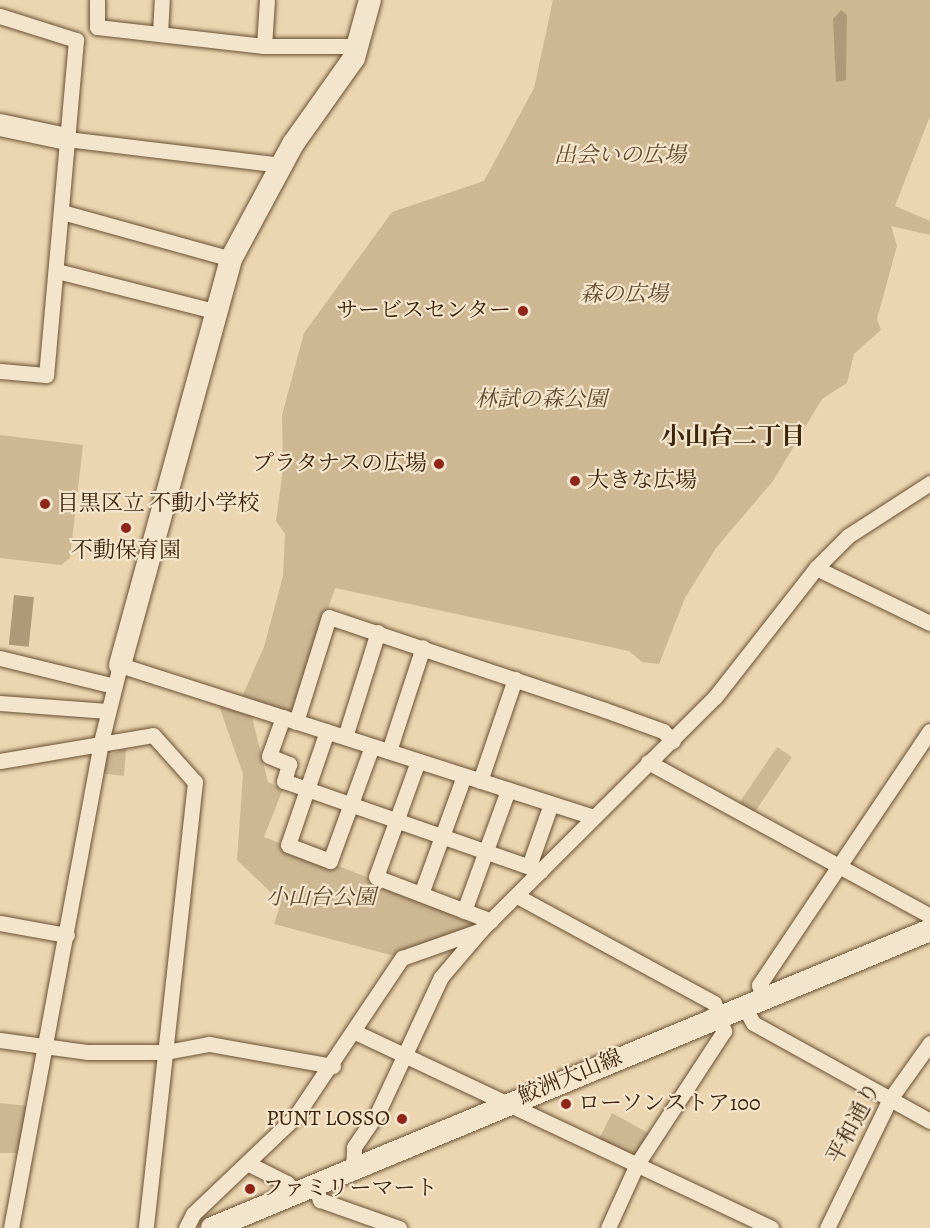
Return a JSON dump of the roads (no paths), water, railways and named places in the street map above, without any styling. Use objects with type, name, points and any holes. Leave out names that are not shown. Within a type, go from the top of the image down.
[{"type":"street","points":[[97,0],[97,27],[264,46],[360,46]]},
{"type":"street","points":[[160,34],[162,0]]},
{"type":"street","points":[[264,46],[267,0]]},
{"type":"street","points":[[11,1228],[47,1046],[100,746],[214,312],[231,259],[281,165],[360,46],[370,0]]},
{"type":"street","points":[[0,15],[76,40],[46,375],[0,370]]},
{"type":"street","points":[[0,125],[67,139],[281,165]]},
{"type":"street","points":[[62,212],[231,259]]},
{"type":"street","points":[[57,272],[214,312]]},
{"type":"street","points":[[353,1169],[354,1147],[405,1055],[441,977],[486,926],[517,896],[535,868],[673,741],[816,568],[848,536],[930,483]]},
{"type":"street","points":[[816,568],[930,622]]},
{"type":"street","points":[[535,868],[442,833],[284,781],[289,764],[268,756],[289,719],[329,617],[423,647],[663,731],[673,741]]},
{"type":"street","points":[[345,737],[378,632]]},
{"type":"street","points":[[389,751],[423,647]]},
{"type":"street","points":[[0,658],[117,675],[289,719],[591,816]]},
{"type":"street","points":[[480,781],[515,679]]},
{"type":"street","points":[[0,703],[108,711]]},
{"type":"street","points":[[327,731],[288,845],[330,861],[372,746]]},
{"type":"street","points":[[930,732],[759,985],[754,1002],[753,1023],[930,1121]]},
{"type":"street","points":[[0,761],[100,746],[153,735],[195,782],[146,1228]]},
{"type":"street","points":[[417,761],[376,877],[464,911],[486,926]]},
{"type":"street","points":[[648,762],[930,916]]},
{"type":"street","points":[[421,894],[464,776]]},
{"type":"street","points":[[464,911],[508,790]]},
{"type":"street","points":[[535,868],[551,804]]},
{"type":"street","points":[[517,896],[714,1003],[724,1030],[637,1164],[608,1228]]},
{"type":"street","points":[[0,923],[67,935]]},
{"type":"street","points":[[186,1228],[193,1214],[295,1117],[333,1066],[402,958],[486,926]]},
{"type":"street","name":"鮫洲大山線","points":[[212,1228],[292,1195],[317,1192],[353,1169],[930,930]]},
{"type":"street","points":[[355,1032],[771,1228]]},
{"type":"street","points":[[0,1040],[47,1046],[166,1052],[209,1044],[333,1066]]},
{"type":"street","name":"平和通り","points":[[827,1228],[890,1099],[930,1043]]},
{"type":"street","points":[[247,1163],[286,1183],[292,1195]]},
{"type":"street","points":[[317,1192],[399,1228]]},
{"type":"place","name":"サービスセンター","points":[[523,311]]},
{"type":"place","name":"プラタナスの広場","points":[[439,464]]},
{"type":"place","name":"大きな広場","points":[[575,481]]},
{"type":"place","name":"目黒区立 不動小学校","points":[[45,504]]},
{"type":"place","name":"不動保育園","points":[[126,528]]},
{"type":"place","name":"ローソンストア100","points":[[566,1104]]},
{"type":"place","name":"PUNT LOSSO","points":[[402,1119]]},
{"type":"place","name":"ファミリーマート","points":[[250,1189]]},
{"type":"district","name":"小山台二丁目","points":[[733,437]]},
{"type":"park label","name":"出会いの広場","points":[[620,156]]},
{"type":"park label","name":"森の広場","points":[[624,295]]},
{"type":"park label","name":"林試の森公園","points":[[541,400]]},
{"type":"park label","name":"小山台公園","points":[[321,898]]}]
